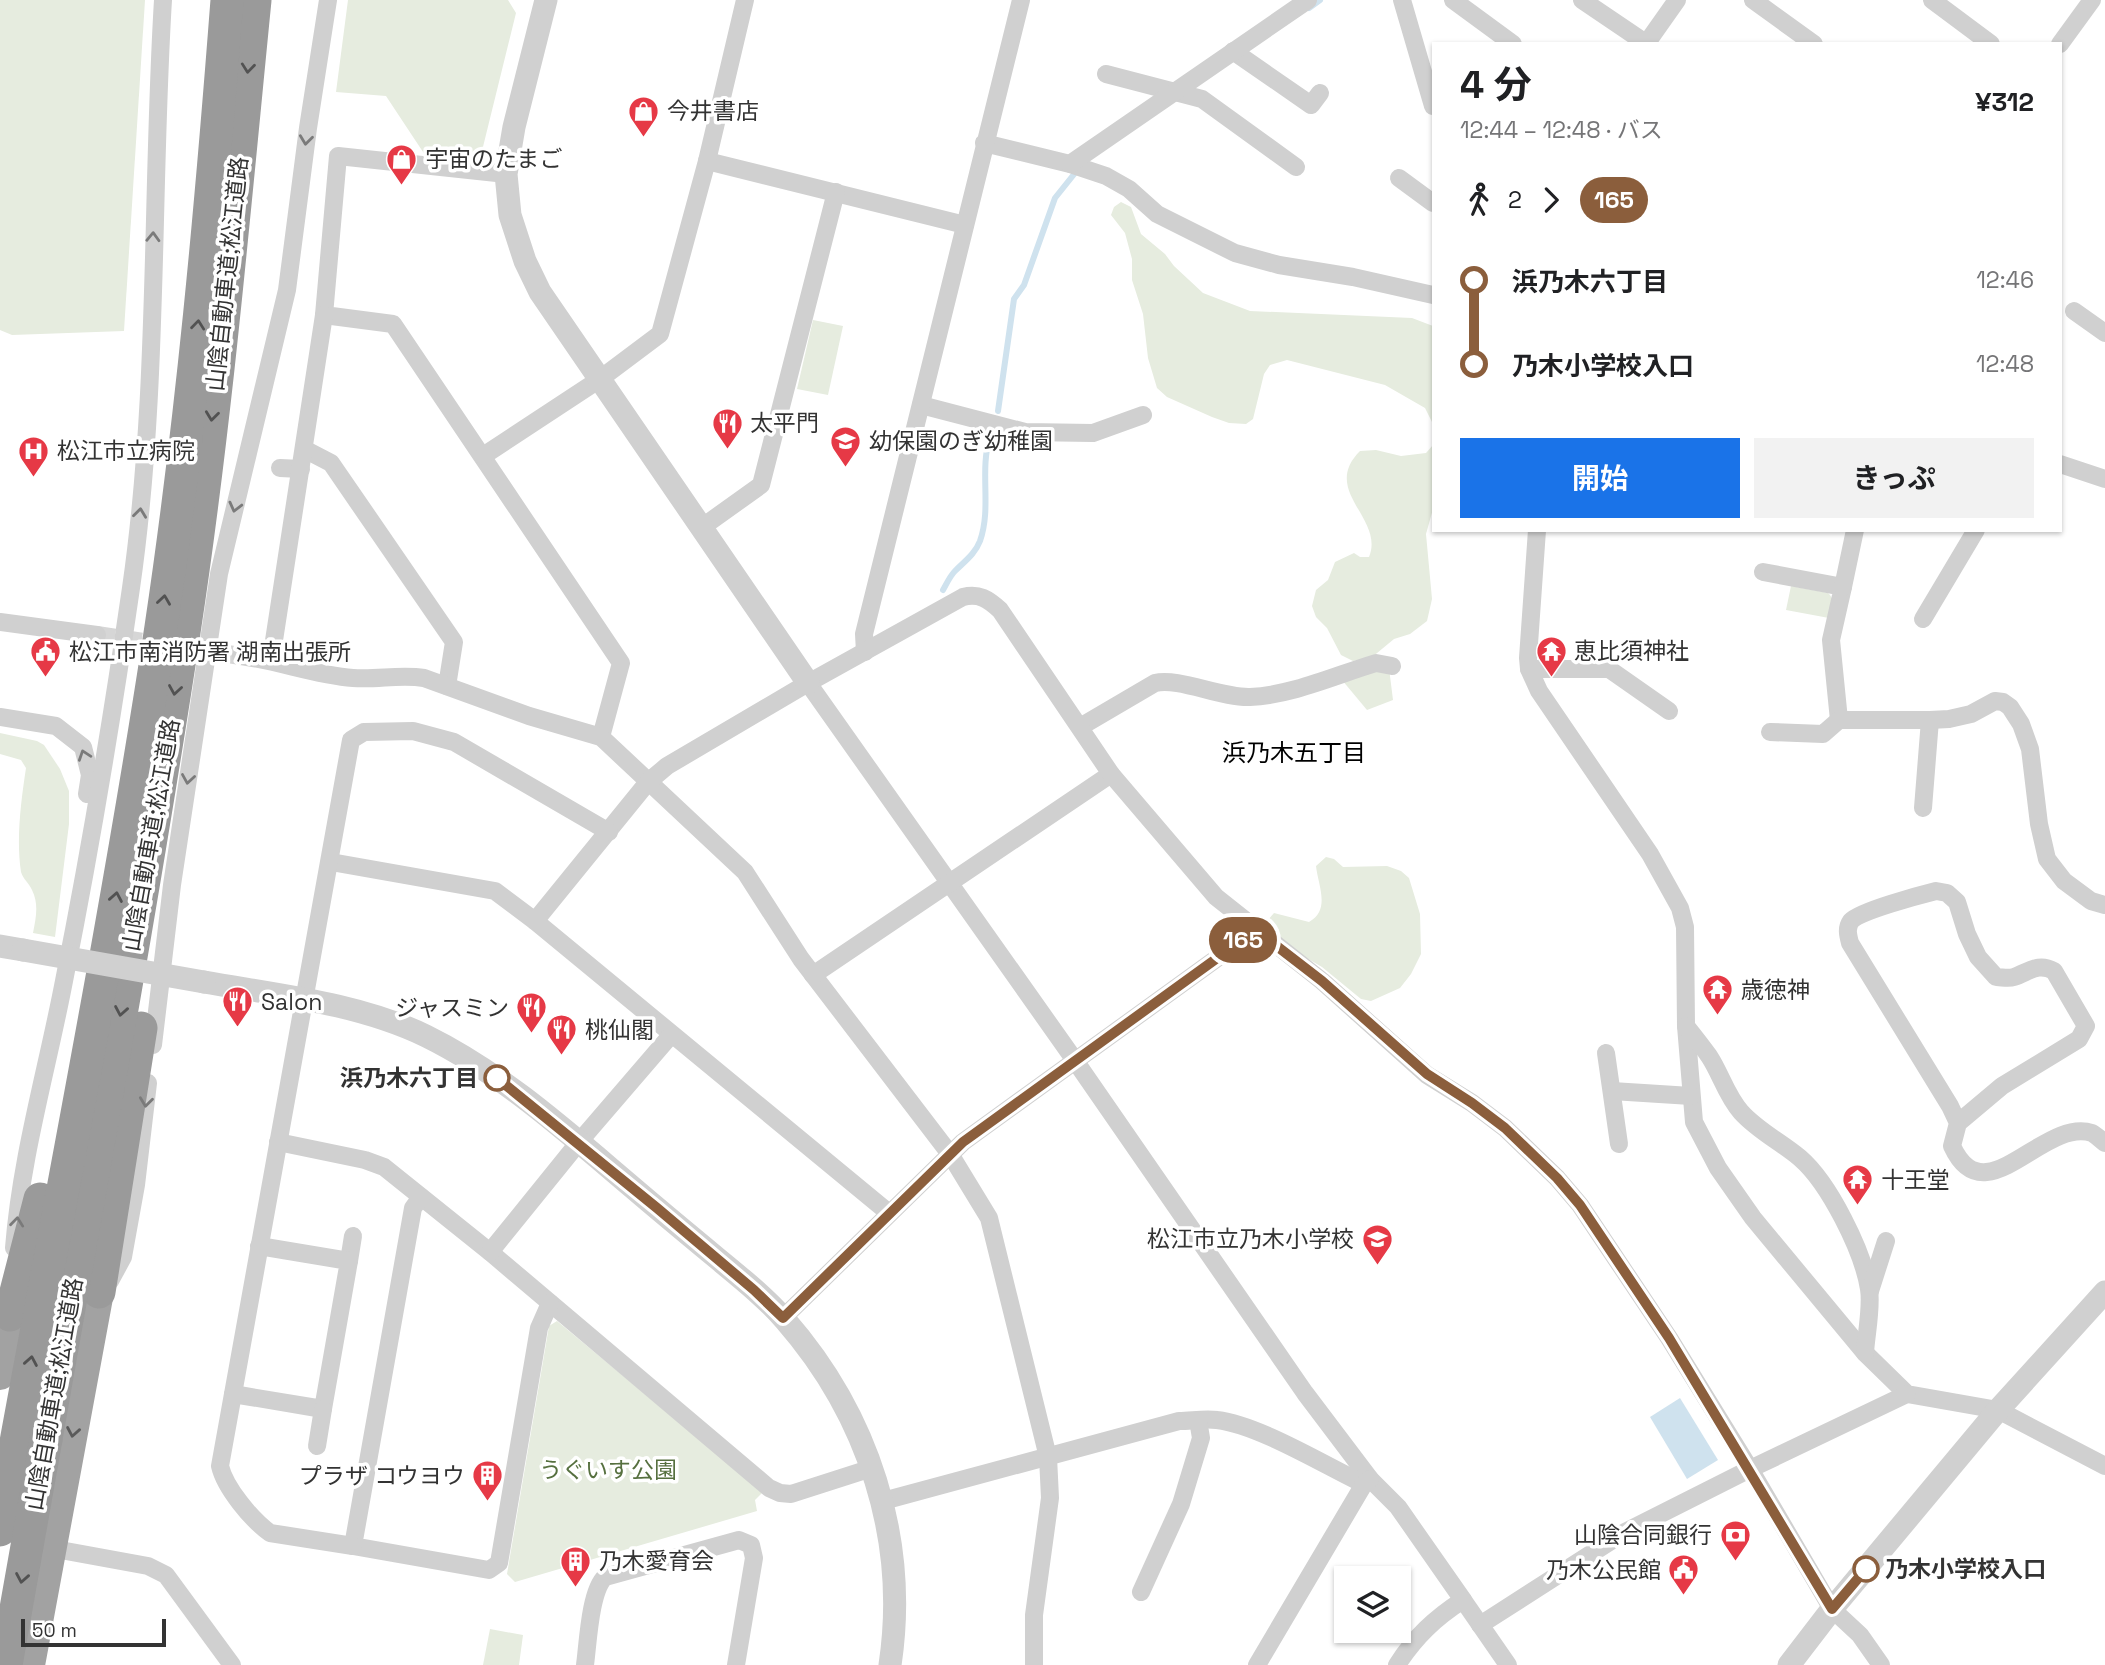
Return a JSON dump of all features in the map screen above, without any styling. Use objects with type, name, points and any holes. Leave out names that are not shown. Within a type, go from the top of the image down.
[{"type":"highway","name":"山陰自動車道;松江道路","points":[[6,1665],[32,1434],[107,948],[161,624],[190,408],[211,207],[227,0]]},
{"type":"highway","name":"山陰自動車道;松江道路","points":[[0,1530],[32,1434],[160,785],[185,628],[213,411],[255,0]]},
{"type":"highway","points":[[30,1665],[99,1292],[152,956],[160,785]]},
{"type":"highway","points":[[0,1375],[10,1315],[107,948]]},
{"type":"street","points":[[10,1315],[17,1217],[31,1126],[81,895],[131,586],[142,495],[149,388],[163,0]]},
{"type":"street","points":[[99,1292],[112,1280],[123,1256],[136,1185],[172,886],[219,575],[287,290],[328,0]]},
{"type":"street","points":[[546,0],[514,127],[506,174],[510,215],[524,261],[540,292],[808,683],[1367,1481],[1398,1507],[1508,1665]]},
{"type":"street","points":[[483,456],[600,379],[660,334],[707,161],[745,0]]},
{"type":"street","points":[[864,652],[864,634],[1021,0]]},
{"type":"street","points":[[1070,164],[1182,93],[1308,0]]},
{"type":"street","points":[[1402,0],[1432,103]]},
{"type":"street","points":[[1453,0],[1510,42]]},
{"type":"street","points":[[1583,0],[1643,42]]},
{"type":"street","points":[[1647,42],[1677,0]]},
{"type":"street","points":[[1753,0],[1811,42]]},
{"type":"street","points":[[1932,0],[1988,42]]},
{"type":"street","points":[[2061,42],[2092,0]]},
{"type":"street","points":[[1238,54],[1311,106]]},
{"type":"street","points":[[1106,74],[1202,99],[1296,167]]},
{"type":"street","points":[[984,143],[1070,164],[1118,182],[1157,214],[1235,253],[1279,265],[1353,277],[1432,295]]},
{"type":"street","points":[[271,660],[324,315],[338,156],[506,174]]},
{"type":"street","points":[[707,161],[965,225]]},
{"type":"street","points":[[1399,178],[1432,203]]},
{"type":"street","points":[[701,528],[761,485],[836,192]]},
{"type":"street","points":[[2074,311],[2105,333]]},
{"type":"street","points":[[324,315],[393,324],[621,663],[601,737]]},
{"type":"street","points":[[921,405],[1026,432],[1093,433],[1143,415]]},
{"type":"street","points":[[304,449],[331,463],[454,642],[447,685]]},
{"type":"street","points":[[2062,465],[2105,479]]},
{"type":"street","points":[[280,468],[301,470]]},
{"type":"street","points":[[1537,532],[1529,669],[1539,691],[1650,854],[1680,908],[1685,927],[1690,1096],[1694,1122],[1718,1168],[1753,1218],[1865,1353],[1907,1394],[1998,1410],[2105,1466]]},
{"type":"street","points":[[1839,720],[1831,640],[1855,532]]},
{"type":"street","points":[[1923,619],[1975,532]]},
{"type":"street","points":[[1763,572],[1843,587]]},
{"type":"street","points":[[535,921],[648,782],[667,766],[808,683],[963,597],[978,595],[992,602],[1111,774],[1216,897],[1322,981],[1427,1074],[1505,1128],[1557,1178],[1580,1205],[1669,1338],[1832,1609],[1860,1635],[1881,1665]]},
{"type":"street","points":[[0,622],[97,635]]},
{"type":"street","points":[[241,656],[352,678],[409,676],[447,685],[529,716],[601,737],[745,872],[813,975],[950,1154],[989,1218],[1048,1457],[1050,1498],[1034,1615],[1034,1665]]},
{"type":"street","points":[[1080,727],[1155,683],[1166,680],[1223,695],[1249,697],[1275,695],[1376,663],[1392,666]]},
{"type":"street","points":[[1529,669],[1609,669],[1669,711]]},
{"type":"street","points":[[1770,732],[1823,734],[1839,720],[1949,719],[1971,714],[1995,701],[2003,702],[2010,707],[2021,724],[2030,749],[2039,824],[2047,859],[2064,881],[2091,901],[2105,905]]},
{"type":"street","points":[[0,717],[56,726],[83,747],[90,775],[80,849],[81,895]]},
{"type":"street","points":[[1923,808],[1930,720]]},
{"type":"street","points":[[550,1303],[538,1328],[499,1563],[489,1570],[270,1533],[260,1526],[223,1479],[220,1466],[351,740],[363,732],[413,731],[454,741],[609,832]]},
{"type":"street","points":[[813,975],[1111,774]]},
{"type":"street","points":[[331,862],[495,891],[889,1213]]},
{"type":"street","points":[[1958,1124],[1950,1106],[1850,943],[1848,934],[1848,927],[1857,916],[1936,891],[1947,892],[1957,902],[1978,957],[1996,976],[2011,978],[2035,967],[2046,966],[2054,971],[2086,1026],[2079,1039],[2002,1086],[1958,1124],[1952,1146],[1959,1161],[1974,1172],[1988,1173],[2058,1136],[2075,1132],[2093,1133],[2105,1143]]},
{"type":"street","points":[[783,1318],[950,1154],[1256,930]]},
{"type":"street","points":[[11,948],[304,1000],[368,1015],[424,1035],[488,1071],[579,1142],[754,1290],[783,1318],[836,1388],[860,1436],[883,1501],[894,1597],[894,1638],[890,1665]]},
{"type":"street","points":[[1686,1026],[1709,1057],[1740,1111],[1815,1173],[1849,1229],[1870,1291]]},
{"type":"street","points":[[490,1252],[579,1142],[671,1035]]},
{"type":"street","points":[[1606,1053],[1619,1144]]},
{"type":"street","points":[[1612,1091],[1690,1096]]},
{"type":"street","points":[[278,1142],[365,1160],[384,1167],[490,1252],[769,1488],[780,1493],[791,1493],[872,1468]]},
{"type":"street","points":[[354,1546],[413,1208],[421,1197]]},
{"type":"street","points":[[317,1446],[353,1236]]},
{"type":"street","points":[[1865,1353],[1870,1291],[1886,1241]]},
{"type":"street","points":[[259,1246],[349,1261]]},
{"type":"street","points":[[1789,1665],[1832,1609],[1998,1410],[2105,1292]]},
{"type":"street","points":[[233,1394],[323,1409]]},
{"type":"street","points":[[1480,1625],[1625,1532],[1907,1394]]},
{"type":"street","points":[[883,1501],[1178,1422],[1216,1419],[1256,1432],[1367,1481]]},
{"type":"street","points":[[1141,1592],[1181,1504],[1201,1438],[1198,1420]]},
{"type":"street","points":[[1257,1665],[1367,1481]]},
{"type":"street","points":[[0,1539],[148,1566],[166,1575],[232,1665]]},
{"type":"street","points":[[585,1665],[595,1596],[599,1583],[605,1577],[739,1540],[751,1545],[754,1558],[736,1665]]},
{"type":"street","points":[[1397,1665],[1437,1617],[1462,1600]]},
{"type":"green space","points":[[0,0],[145,0],[124,331],[12,335],[0,330]]},
{"type":"green space","points":[[348,0],[508,0],[516,13],[480,159],[425,155],[386,96],[336,92]]},
{"type":"green space","points":[[1121,202],[1131,207],[1141,234],[1203,293],[1250,311],[1412,318],[1432,326],[1432,422],[1425,408],[1385,385],[1287,360],[1270,365],[1264,374],[1253,419],[1246,424],[1229,423],[1167,397],[1157,388],[1148,358],[1143,314],[1132,280],[1132,259],[1125,233],[1111,215],[1114,207]]},
{"type":"green space","points":[[813,320],[843,326],[828,395],[797,389]]},
{"type":"green space","points":[[1432,446],[1432,513],[1426,534],[1432,599],[1427,621],[1410,634],[1394,639],[1371,658],[1353,661],[1341,655],[1327,628],[1316,617],[1312,606],[1316,590],[1328,580],[1335,562],[1354,553],[1360,557],[1369,557],[1372,543],[1369,530],[1349,492],[1347,479],[1350,465],[1360,451],[1376,450],[1401,456],[1426,453]]},
{"type":"green space","points":[[1791,586],[1828,593],[1832,602],[1829,618],[1786,610]]},
{"type":"green space","points":[[1389,668],[1393,700],[1367,710],[1342,680]]},
{"type":"green space","points":[[0,733],[44,745],[60,769],[69,791],[69,824],[55,937],[33,933],[36,901],[21,872],[19,846],[26,768],[21,760],[0,754]]},
{"type":"green space","points":[[1326,857],[1334,859],[1343,867],[1387,866],[1401,871],[1409,878],[1420,914],[1421,954],[1400,988],[1371,1001],[1361,999],[1322,967],[1291,949],[1269,929],[1267,921],[1274,913],[1309,922],[1316,917],[1320,911],[1322,897],[1316,866]]},
{"type":"green space","name":"うぐいす公園","points":[[557,1321],[763,1492],[755,1500],[757,1511],[515,1582],[507,1574],[549,1326]]},
{"type":"green space","points":[[490,1629],[523,1635],[519,1665],[483,1665]]},
{"type":"water","points":[[1680,1398],[1718,1460],[1687,1479],[1650,1417]]},
{"type":"waterway","points":[[1309,8],[1320,0]]},
{"type":"waterway","points":[[998,411],[1014,299],[1024,285],[1055,198],[1075,173]]},
{"type":"waterway","points":[[943,590],[952,575],[973,554],[980,541],[985,515],[985,463],[990,437]]},
{"type":"tunnel","points":[[97,635],[165,645]]},
{"type":"tunnel","points":[[193,649],[241,656]]},
{"type":"bus line","name":"165","points":[[497,1078],[579,1142],[754,1290],[783,1318],[963,1142],[1256,930],[1322,981],[1427,1074],[1505,1128],[1557,1178],[1580,1205],[1669,1338],[1832,1609],[1866,1569]]},
{"type":"place","name":"今井書店","points":[[644,138]]},
{"type":"place","name":"宇宙のたまご","points":[[402,186]]},
{"type":"place","name":"太平門","points":[[727,450]]},
{"type":"place","name":"幼保園のぎ幼稚園","points":[[846,468]]},
{"type":"place","name":"松江市立病院","points":[[34,478]]},
{"type":"place","name":"恵比須神社","points":[[1551,678]]},
{"type":"place","name":"松江市南消防署 湖南出張所","points":[[46,679]]},
{"type":"place","name":"歳徳神","points":[[1718,1017]]},
{"type":"place","name":"Salon","points":[[238,1029]]},
{"type":"place","name":"ジャスミン","points":[[532,1035]]},
{"type":"place","name":"桃仙閣","points":[[562,1057]]},
{"type":"place","name":"浜乃木六丁目","points":[[497,1078]]},
{"type":"place","name":"十王堂","points":[[1858,1207]]},
{"type":"place","name":"松江市立乃木小学校","points":[[1377,1266]]},
{"type":"place","name":"プラザ コウヨウ","points":[[488,1503]]},
{"type":"place","name":"山陰合同銀行","points":[[1735,1562]]},
{"type":"place","name":"乃木小学校入口","points":[[1866,1569]]},
{"type":"place","name":"乃木愛育会","points":[[576,1588]]},
{"type":"place","name":"乃木公民館","points":[[1684,1597]]},
{"type":"district","name":"浜乃木五丁目","points":[[1294,752]]}]
